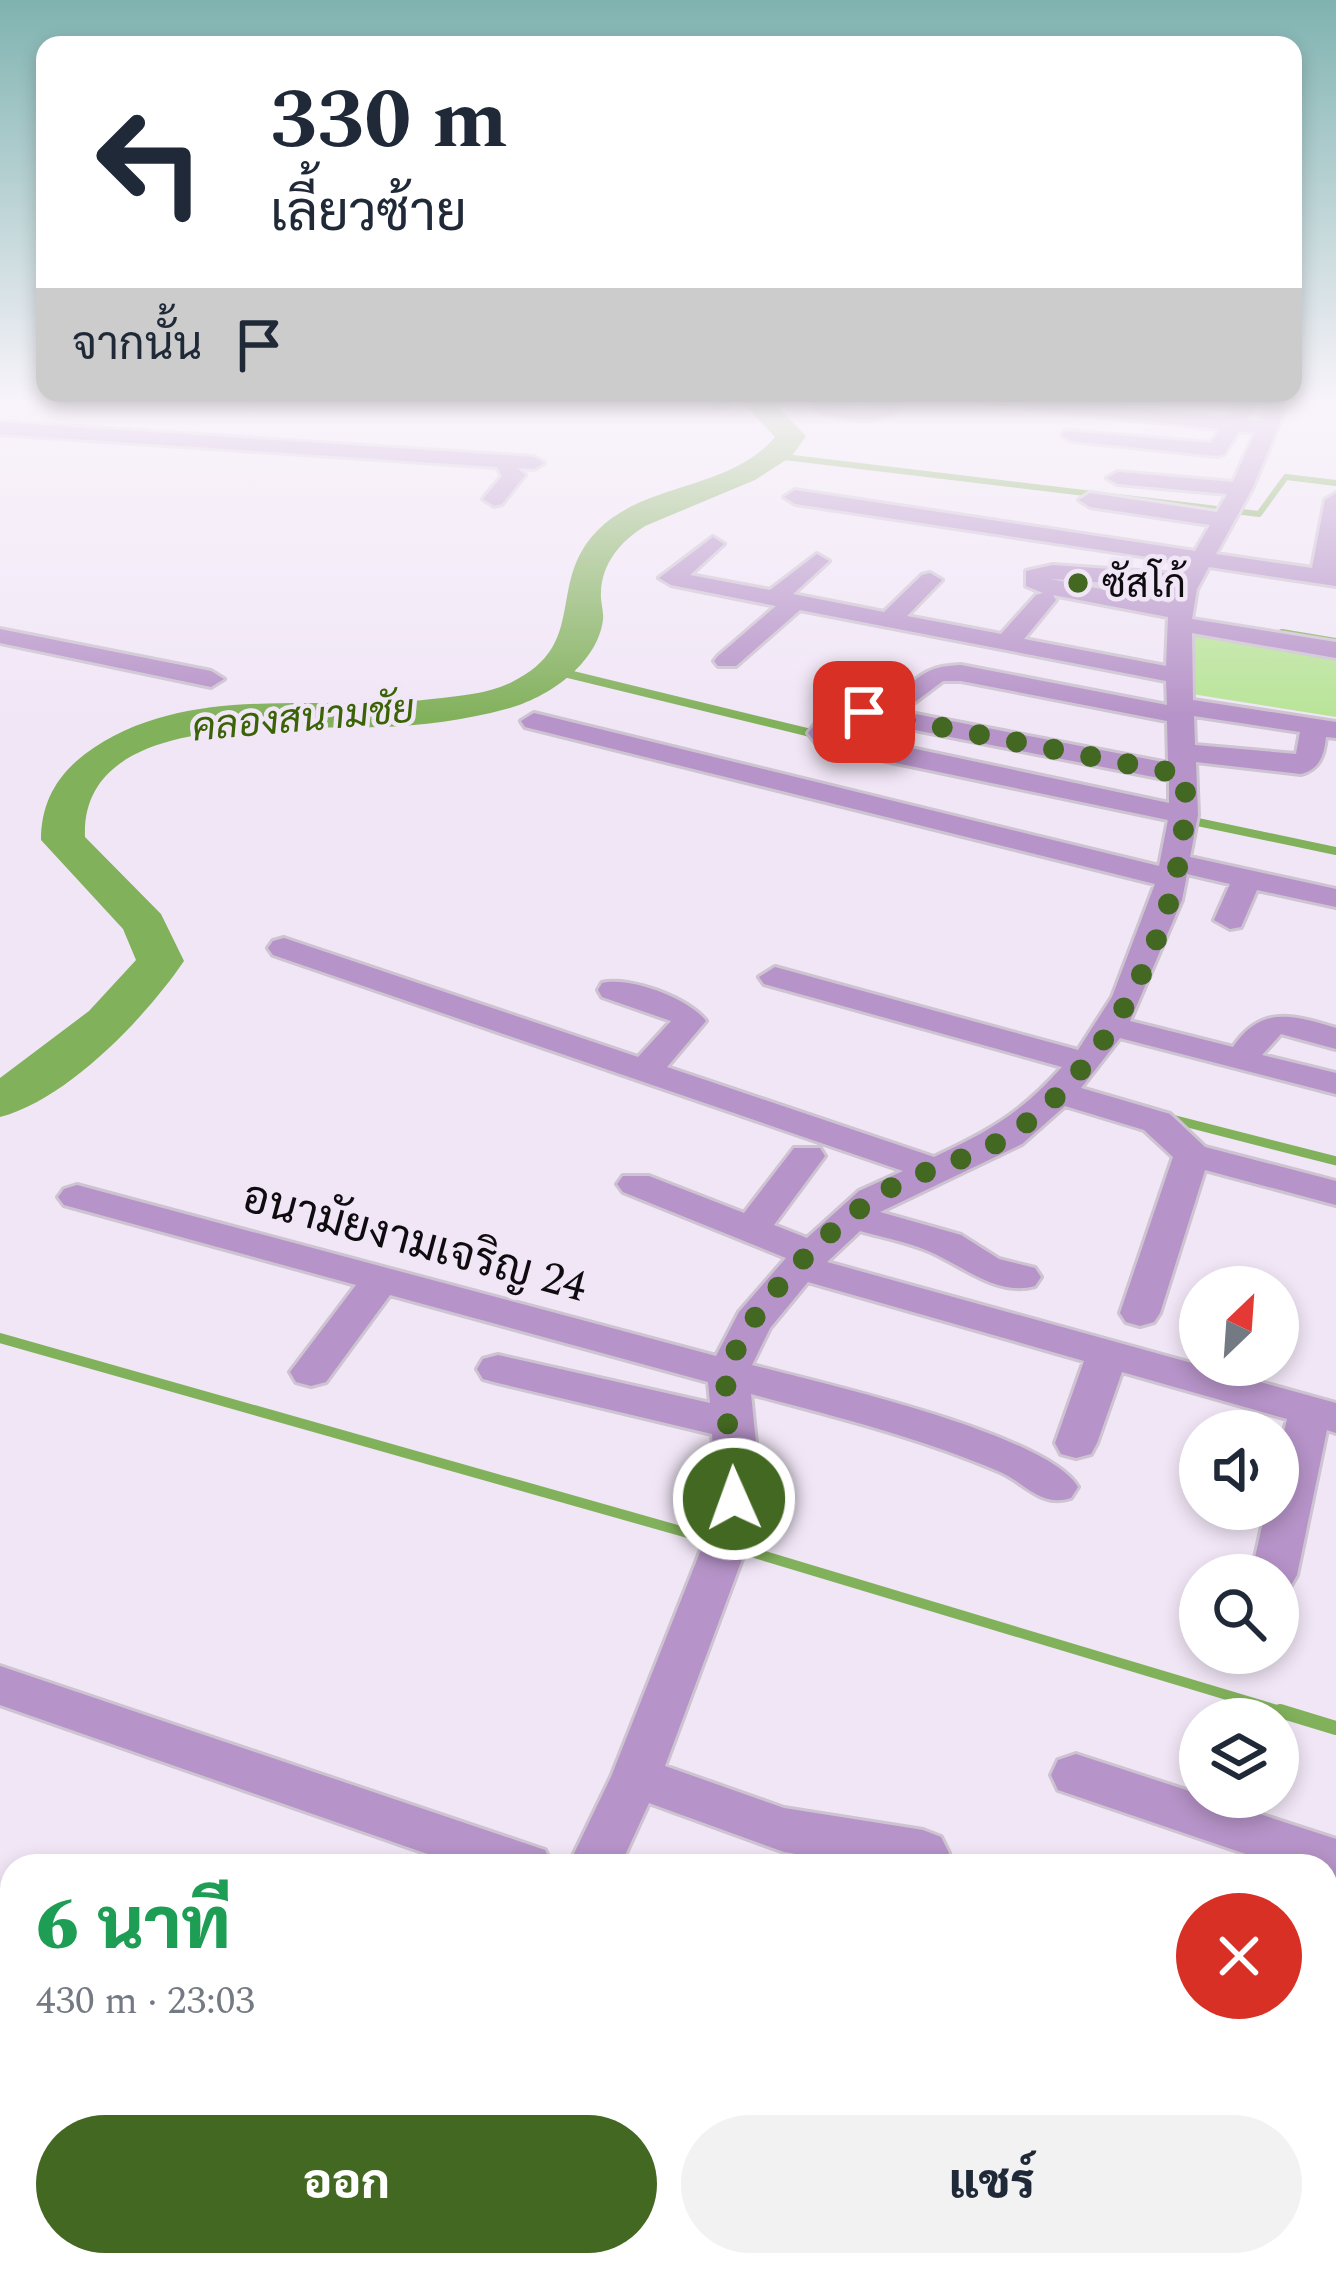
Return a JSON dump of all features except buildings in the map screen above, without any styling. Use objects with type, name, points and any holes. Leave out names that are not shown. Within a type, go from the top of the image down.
[{"type":"street","points":[[825,504],[1187,595],[1336,650]]},
{"type":"street","points":[[601,1854],[636,1777],[725,1549],[737,1472],[728,1372],[753,1322],[806,1260],[872,1198],[1009,1136],[1059,1093],[1112,1026],[1151,944],[1174,871],[1184,815],[1180,699],[1187,595],[1233,504]]},
{"type":"street","points":[[1187,595],[1053,572],[1034,576],[1034,581],[1052,588],[1187,595],[1329,578],[1336,504]]},
{"type":"street","points":[[648,595],[713,544]]},
{"type":"street","points":[[727,661],[817,561]]},
{"type":"street","points":[[671,578],[1007,643],[1180,699]]},
{"type":"street","points":[[889,620],[930,580]]},
{"type":"street","points":[[1007,643],[1044,600]]},
{"type":"street","points":[[0,636],[211,679]]},
{"type":"street","points":[[915,694],[937,674],[961,673],[1180,699],[1325,728],[1301,766],[1184,763],[864,712],[837,714],[821,733],[829,741],[1184,815]]},
{"type":"street","points":[[534,721],[1174,871],[1247,878],[1336,898]]},
{"type":"street","points":[[1230,920],[1247,878]]},
{"type":"street","points":[[284,948],[931,1168]]},
{"type":"street","points":[[775,977],[1085,1063]]},
{"type":"street","points":[[614,990],[683,1014],[688,1021],[646,1069]]},
{"type":"street","points":[[1242,1060],[1258,1031],[1266,1026],[1281,1024],[1336,1039]]},
{"type":"street","points":[[1112,1026],[1336,1084]]},
{"type":"street","points":[[1059,1093],[1157,1122],[1192,1155],[1336,1192]]},
{"type":"street","points":[[1140,1313],[1192,1155]]},
{"type":"street","points":[[751,1230],[806,1156]]},
{"type":"street","points":[[636,1184],[751,1230],[806,1260],[1107,1355],[1323,1415],[1280,1554]]},
{"type":"street","name":"อนามัยงามเจริญ 24","points":[[77,1197],[966,1441],[1017,1461],[1056,1487]]},
{"type":"street","points":[[853,1216],[947,1244],[986,1268],[1021,1277]]},
{"type":"street","points":[[311,1372],[380,1281]]},
{"type":"street","points":[[1076,1443],[1107,1355]]},
{"type":"street","points":[[498,1369],[730,1423]]},
{"type":"street","points":[[0,1685],[492,1854]]},
{"type":"street","points":[[1076,1775],[1312,1854]]},
{"type":"street","points":[[636,1777],[784,1830],[923,1853]]},
{"type":"green space","points":[[1178,617],[1336,642],[1336,717],[1179,692]]},
{"type":"waterway","name":"คลองสนามชัย","points":[[0,1101],[87,1039],[126,1003],[160,961],[144,924],[63,840],[68,801],[92,769],[121,747],[186,723],[255,716],[418,713],[525,691],[555,668],[578,637],[584,622],[583,591],[599,549],[633,519],[669,504]]},
{"type":"waterway","points":[[1178,504],[1259,514],[1266,504]]},
{"type":"waterway","points":[[1282,633],[1336,642]]},
{"type":"waterway","points":[[552,670],[815,734]]},
{"type":"waterway","points":[[1188,820],[1336,851]]},
{"type":"waterway","points":[[1172,1119],[1336,1161]]},
{"type":"waterway","points":[[0,1338],[716,1541]]},
{"type":"waterway","points":[[738,1548],[1237,1698]]},
{"type":"waterway","points":[[1299,1717],[1336,1728]]},
{"type":"place","name":"ซัสโก้","points":[[1078,583]]},
{"type":"route","points":[[734,1499],[737,1472],[728,1372],[753,1322],[824,1241],[872,1198],[1009,1136],[1040,1113],[1094,1053],[1128,997],[1151,944],[1167,900],[1184,815],[1185,775],[864,712]]}]
